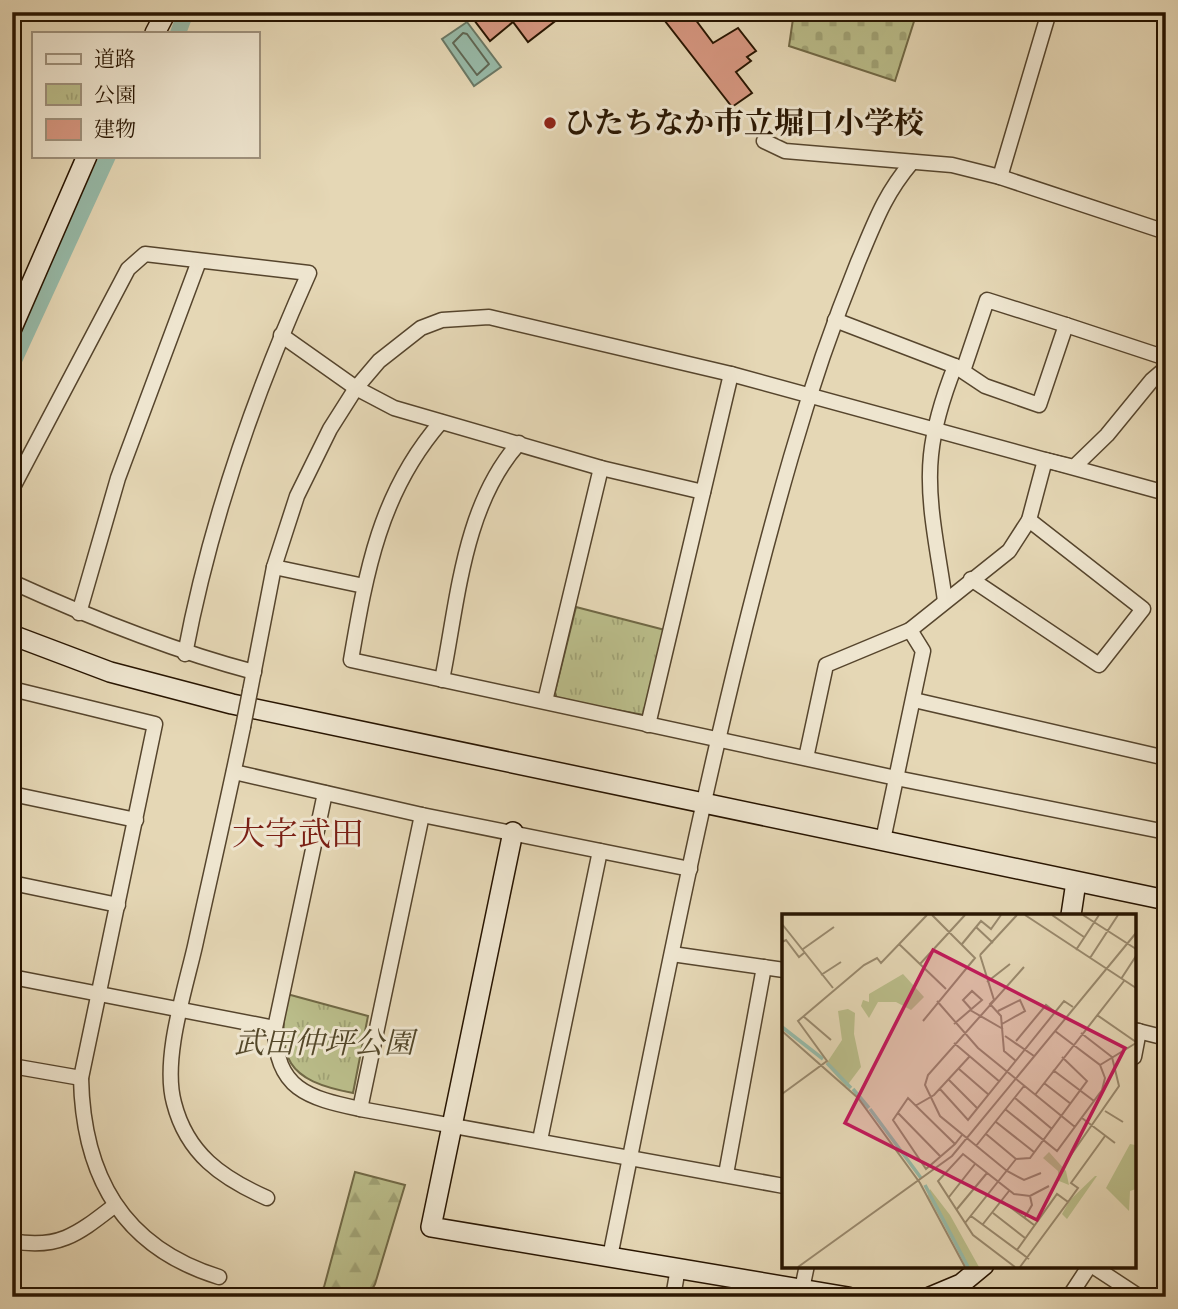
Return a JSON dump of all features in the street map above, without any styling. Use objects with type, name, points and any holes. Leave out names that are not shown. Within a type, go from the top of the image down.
[{"type":"street","points":[[156,32],[166,12]]},
{"type":"street","points":[[1000,177],[1049,12]]},
{"type":"street","points":[[764,141],[785,151],[952,165],[1000,177],[1166,232]]},
{"type":"street","points":[[12,328],[86,158]]},
{"type":"street","points":[[610,1257],[718,739],[774,515],[835,320],[889,190],[912,162]]},
{"type":"street","points":[[12,489],[128,269],[145,254],[309,273],[281,335],[228,481],[209,545],[186,654]]},
{"type":"street","points":[[79,613],[118,478],[199,261]]},
{"type":"street","points":[[945,601],[933,508],[930,457],[935,432],[988,300],[1166,358]]},
{"type":"street","points":[[267,1198],[233,1183],[214,1169],[197,1151],[183,1128],[174,1103],[170,1075],[181,1010],[234,772],[274,567],[297,496],[330,429],[356,388],[398,343],[421,328],[463,317],[489,317],[810,393],[935,432],[1166,492]]},
{"type":"street","points":[[835,320],[959,369],[985,386],[1039,405],[1066,326]]},
{"type":"street","points":[[281,335],[356,388],[394,408],[601,468],[703,492]]},
{"type":"street","points":[[1074,467],[1107,435],[1152,380],[1166,368]]},
{"type":"street","points":[[648,725],[731,374]]},
{"type":"street","points":[[1152,380],[1166,386]]},
{"type":"street","points":[[441,422],[416,450],[381,524],[364,586],[351,660],[896,778],[1166,832]]},
{"type":"street","points":[[442,680],[480,505],[506,457],[519,443]]},
{"type":"street","points":[[806,758],[826,665],[910,630],[1009,551],[1029,520],[1045,460]]},
{"type":"street","points":[[545,701],[601,468]]},
{"type":"street","points":[[971,579],[1099,665],[1143,609],[1029,520]]},
{"type":"street","points":[[274,567],[364,586]]},
{"type":"street","points":[[12,582],[79,613],[186,654],[254,672]]},
{"type":"street","points":[[883,840],[923,651],[910,630]]},
{"type":"street","points":[[12,635],[110,672],[232,704],[1166,900]]},
{"type":"street","points":[[12,689],[155,724],[81,1078],[82,1113],[90,1156],[114,1206],[154,1244],[177,1260],[219,1277]]},
{"type":"street","points":[[914,700],[1166,758]]},
{"type":"street","points":[[234,772],[422,815],[690,869]]},
{"type":"street","points":[[324,793],[275,1028],[278,1060],[286,1076],[300,1090],[317,1099],[360,1109],[782,1186]]},
{"type":"street","points":[[12,794],[135,820]]},
{"type":"street","points":[[360,1109],[422,815]]},
{"type":"street","points":[[513,832],[431,1227],[848,1297]]},
{"type":"street","points":[[540,1140],[600,851]]},
{"type":"street","points":[[1071,914],[1076,882]]},
{"type":"street","points":[[12,883],[118,905]]},
{"type":"street","points":[[672,954],[782,970]]},
{"type":"street","points":[[726,1174],[764,967]]},
{"type":"street","points":[[12,976],[275,1028]]},
{"type":"street","points":[[1137,1031],[1166,1038]]},
{"type":"street","points":[[12,1066],[81,1078]]},
{"type":"street","points":[[12,1241],[47,1244],[66,1240],[114,1206]]},
{"type":"street","points":[[803,1289],[807,1267]]},
{"type":"street","points":[[930,1297],[961,1284],[982,1267]]},
{"type":"street","points":[[1069,1297],[1090,1267]]},
{"type":"street","points":[[1094,1267],[1140,1297]]},
{"type":"street","points":[[673,1297],[678,1268]]},
{"type":"green space","points":[[794,12],[917,12],[895,81],[789,46]]},
{"type":"green space","points":[[576,607],[665,630],[644,715],[557,699],[555,692]]},
{"type":"green space","name":"武田仲坪公園","points":[[287,994],[368,1016],[353,1093],[313,1081],[291,1063],[284,1035]]},
{"type":"green space","points":[[355,1172],[405,1185],[375,1284],[368,1297],[310,1297],[324,1287]]},
{"type":"water","points":[[467,22],[501,67],[474,86],[442,39]]},
{"type":"building","points":[[468,12],[567,12],[528,42],[513,22],[490,41]]},
{"type":"building","points":[[658,12],[703,12],[695,19],[713,43],[738,28],[756,51],[747,57],[751,61],[736,72],[752,93],[732,107]]},
{"type":"waterway","points":[[178,32],[186,12]]},
{"type":"waterway","points":[[12,365],[107,158]]},
{"type":"place","name":"ひたちなか市立堀口小学校","points":[[550,123]]},
{"type":"district","name":"大字武田","points":[[298,833]]}]
